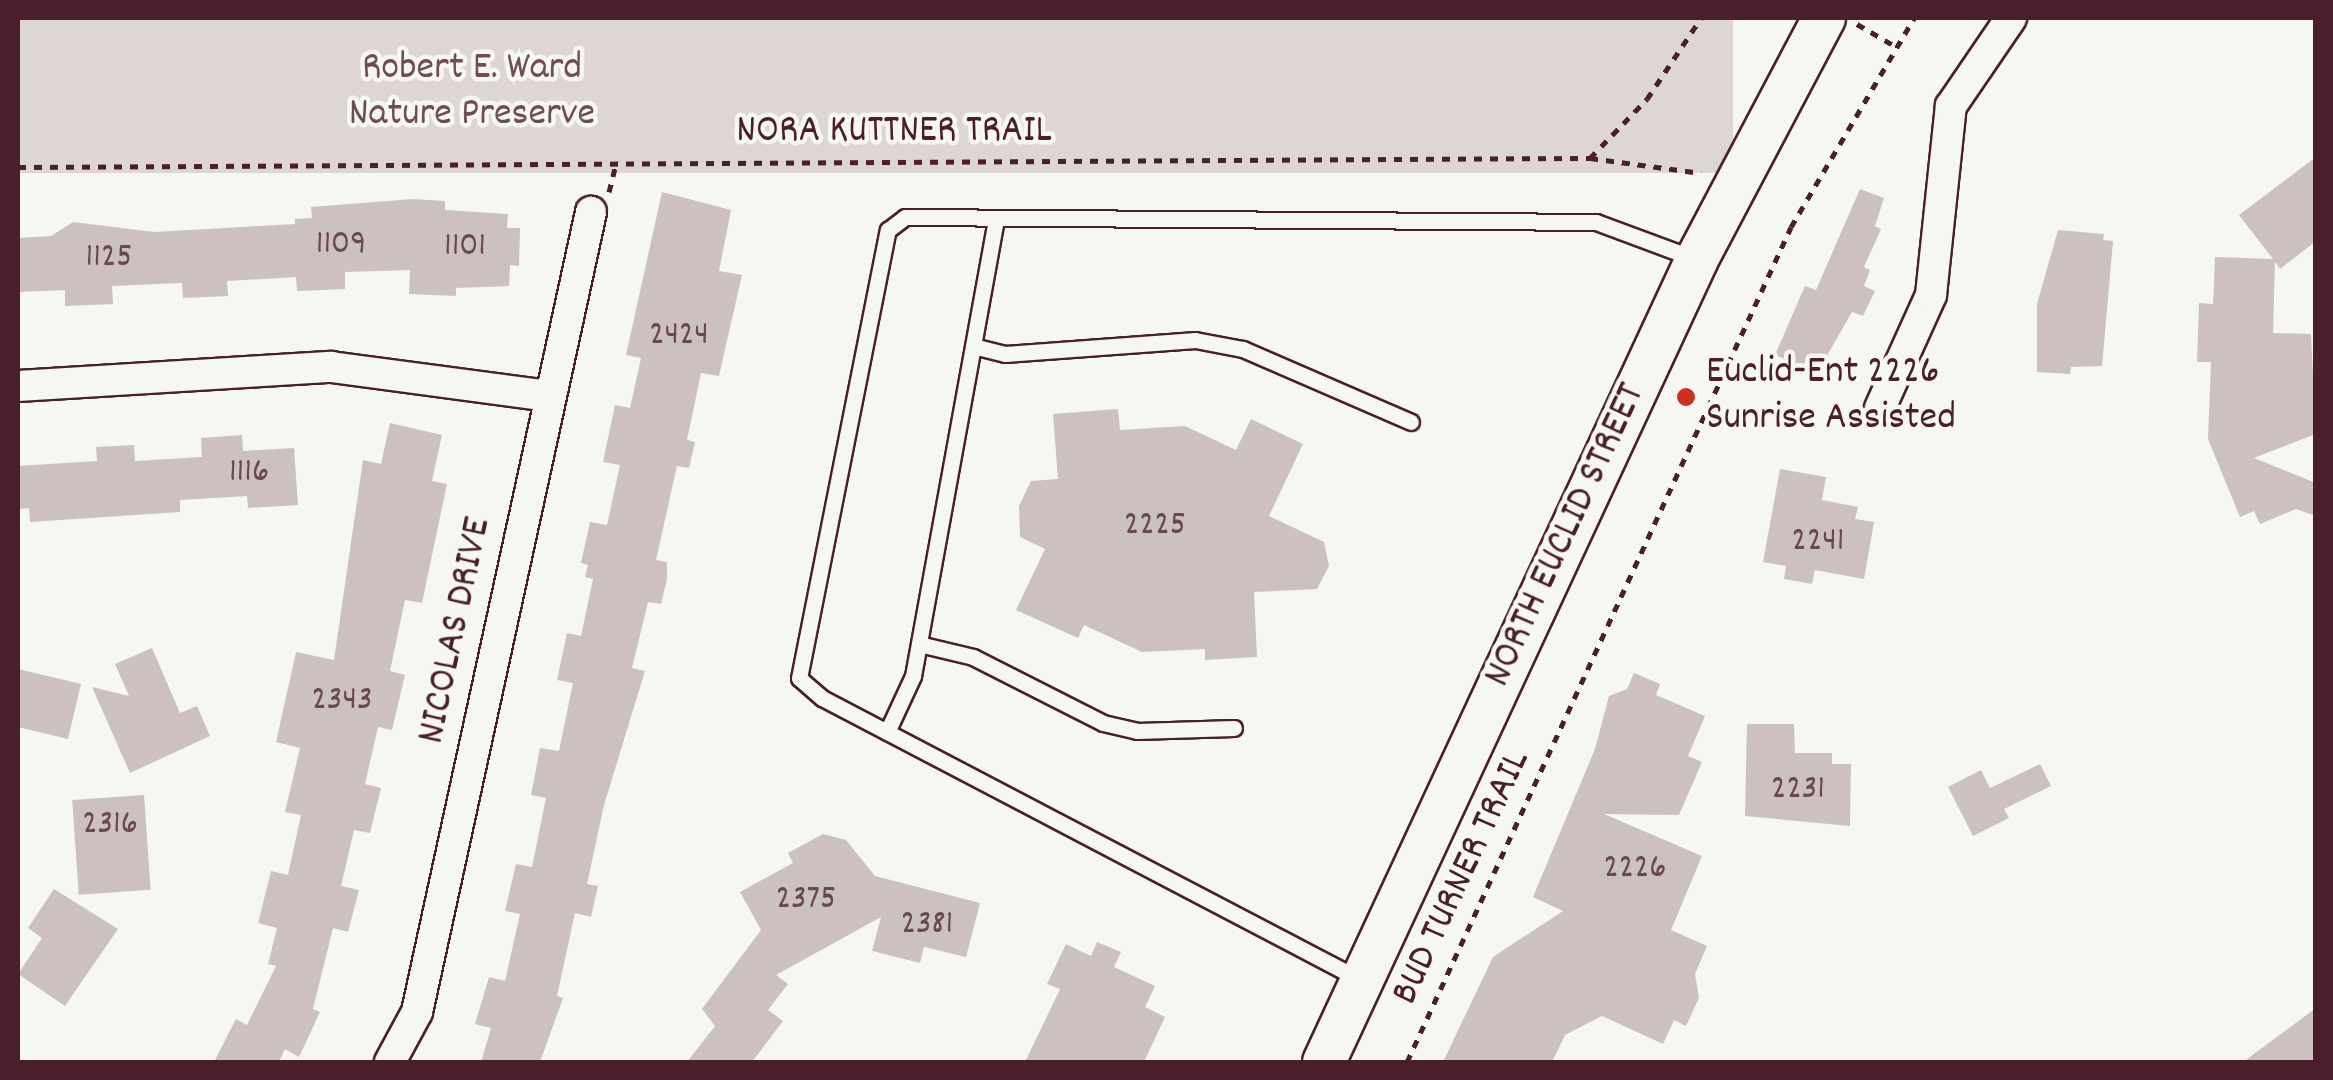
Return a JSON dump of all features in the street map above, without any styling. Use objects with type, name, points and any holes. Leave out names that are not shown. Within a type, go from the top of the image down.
[{"type":"main road","name":"NORTH EUCLID STREET","points":[[1324,1062],[1736,177],[1824,18]]},
{"type":"street","points":[[1880,408],[1931,295],[1952,106],[2011,18]]},
{"type":"street","name":"NICOLAS DRIVE","points":[[390,1062],[417,1012],[548,396],[592,212]]},
{"type":"street","points":[[18,386],[331,367],[548,396]]},
{"type":"lane","points":[[1362,981],[887,732],[798,678],[888,230],[905,217],[1596,222],[1697,259]]},
{"type":"lane","points":[[887,732],[913,676],[996,218]]},
{"type":"lane","points":[[973,346],[1004,354],[1195,340],[1242,349],[1411,422]]},
{"type":"lane","points":[[919,644],[973,657],[1104,724],[1137,731],[1234,728]]},
{"type":"path","points":[[1590,158],[1647,99],[1701,18]]},
{"type":"path","points":[[1846,18],[1896,46]]},
{"type":"path","name":"BUD TURNER TRAIL","points":[[1407,1062],[1791,226],[1914,18]]},
{"type":"path","name":"NORA KUTTNER TRAIL","points":[[18,167],[1590,158],[1736,177]]},
{"type":"green space","name":"Robert E. Ward Nature Preserve","points":[[18,18],[1733,18],[1733,173],[18,173]]},
{"type":"building","points":[[2316,157],[2316,241],[2280,269],[2275,262],[2273,333],[2311,334],[2316,434],[2254,458],[2316,483],[2316,516],[2296,509],[2260,524],[2254,511],[2240,517],[2208,439],[2211,362],[2197,362],[2199,303],[2213,304],[2215,257],[2273,259],[2239,215]]},
{"type":"building","points":[[1860,189],[1884,198],[1875,226],[1881,229],[1864,267],[1870,270],[1864,286],[1875,291],[1863,316],[1852,312],[1821,366],[1808,360],[1805,368],[1775,355],[1805,286],[1816,290]]},
{"type":"building","points":[[662,192],[731,210],[719,271],[742,275],[719,376],[701,373],[687,440],[695,442],[689,468],[677,466],[656,560],[667,562],[667,579],[661,604],[648,602],[632,668],[645,671],[604,805],[587,884],[598,886],[591,917],[575,913],[557,996],[563,998],[540,1062],[481,1062],[491,1028],[475,1024],[489,977],[505,981],[520,914],[505,911],[516,864],[532,867],[546,798],[531,795],[540,748],[559,751],[573,683],[557,680],[567,633],[581,636],[593,579],[585,577],[588,565],[581,563],[590,522],[607,525],[620,465],[603,462],[615,405],[630,408],[641,358],[626,355]]},
{"type":"building","points":[[413,199],[445,201],[445,210],[508,214],[507,228],[520,228],[519,266],[510,265],[509,286],[456,288],[456,296],[409,294],[410,270],[345,272],[345,289],[297,291],[296,277],[227,281],[228,296],[183,298],[182,283],[112,286],[113,304],[65,306],[65,290],[18,292],[18,238],[51,236],[73,222],[154,232],[295,224],[295,219],[312,218],[311,207]]},
{"type":"building","points":[[2058,230],[2104,234],[2103,240],[2113,241],[2102,366],[2071,367],[2070,374],[2037,372],[2037,304]]},
{"type":"building","points":[[1118,409],[1120,430],[1185,426],[1236,450],[1251,419],[1303,444],[1269,516],[1324,542],[1329,566],[1317,589],[1254,592],[1257,657],[1205,660],[1205,649],[1142,652],[1084,625],[1078,638],[1016,610],[1045,549],[1020,537],[1019,506],[1031,481],[1058,479],[1053,414]]},
{"type":"building","points":[[390,423],[442,435],[432,481],[447,484],[422,603],[405,600],[390,671],[405,675],[392,730],[378,727],[365,784],[381,788],[370,833],[354,830],[341,886],[359,890],[348,932],[333,928],[313,1009],[320,1012],[299,1057],[285,1049],[279,1062],[214,1062],[236,1019],[247,1025],[276,966],[268,964],[277,928],[258,923],[271,871],[288,875],[301,815],[285,812],[300,748],[276,742],[296,652],[334,660],[363,460],[381,464]]},
{"type":"building","points":[[242,435],[243,451],[294,448],[298,505],[248,508],[247,496],[180,500],[180,512],[30,522],[29,508],[18,509],[18,466],[97,461],[96,447],[134,445],[135,461],[202,457],[201,438]]},
{"type":"building","points":[[1780,469],[1826,477],[1822,500],[1858,507],[1855,519],[1874,522],[1864,579],[1815,570],[1812,584],[1784,579],[1786,566],[1763,562]]},
{"type":"building","points":[[152,648],[180,713],[197,706],[210,736],[130,773],[92,687],[129,696],[115,664]]},
{"type":"building","points":[[18,669],[81,684],[68,739],[18,727]]},
{"type":"building","points":[[1634,673],[1660,684],[1656,695],[1705,716],[1688,756],[1702,762],[1679,815],[1604,814],[1702,856],[1671,930],[1707,946],[1695,974],[1699,998],[1686,1026],[1674,1020],[1663,1044],[1602,1016],[1565,1035],[1552,1062],[1443,1062],[1493,957],[1563,911],[1533,897],[1595,749],[1609,696],[1627,689]]},
{"type":"building","points":[[1747,724],[1794,724],[1795,753],[1832,753],[1832,764],[1851,764],[1850,826],[1745,816]]},
{"type":"building","points":[[2040,764],[2051,786],[2004,809],[2009,818],[1973,836],[1948,787],[1981,770],[1990,788]]},
{"type":"building","points":[[144,795],[151,890],[79,895],[72,800]]},
{"type":"building","points":[[823,834],[846,840],[875,876],[980,903],[966,957],[924,947],[920,963],[872,951],[881,917],[776,975],[788,984],[768,1010],[783,1021],[752,1062],[687,1062],[715,1026],[702,1009],[761,930],[740,892],[793,863],[788,853]]},
{"type":"building","points":[[54,889],[118,929],[65,1006],[18,974],[42,938],[28,928]]},
{"type":"building","points":[[1097,942],[1121,952],[1114,967],[1155,986],[1145,1007],[1165,1017],[1144,1062],[1025,1062],[1060,989],[1047,984],[1066,944],[1091,956]]},
{"type":"building","points":[[2316,1008],[2316,1062],[2243,1062]]},
{"type":"place","name":"Euclid-Ent 2226 Sunrise Assisted","points":[[1686,397]]}]
